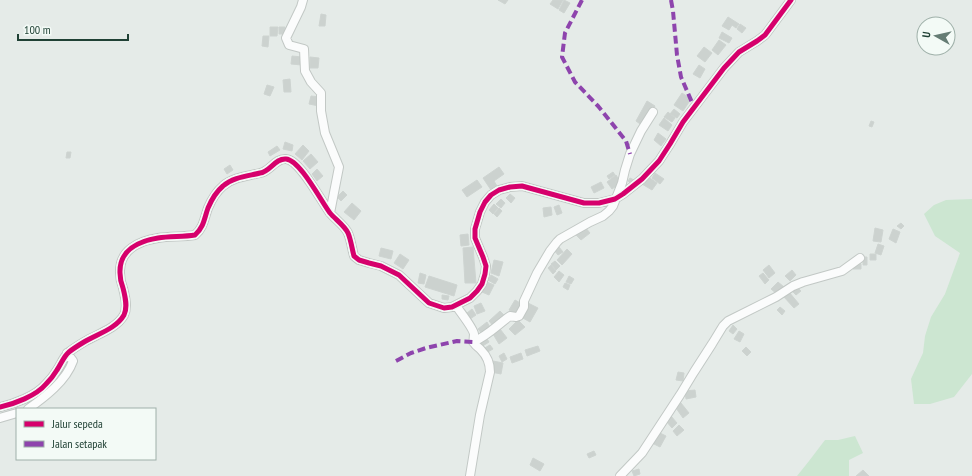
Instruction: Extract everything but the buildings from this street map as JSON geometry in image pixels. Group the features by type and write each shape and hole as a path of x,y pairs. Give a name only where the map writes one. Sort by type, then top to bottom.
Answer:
{"street":[{"path":"303,0 302,7 286,38 289,45 304,49 305,71 311,82 321,93 321,111 325,133 339,167 330,213"},
{"path":"452,307 470,298 482,284 486,266 478,246 475,229 482,207 488,199 499,190 522,186 584,203 598,203 615,200 633,187 652,169 659,161 683,122 724,68 739,52 765,35 791,0"},
{"path":"474,342 510,316 516,318 519,316 537,273 550,251 560,239 603,216 613,206 622,183 630,154 641,131 653,112"},
{"path":"0,407 17,402 34,394 45,386 67,353 112,327 120,320 126,309 120,273 121,263 126,252 135,244 158,238 195,235 203,225 208,206 223,186 231,180 265,172 275,163 286,159 291,161 303,173 330,213 347,231 354,256 359,260 381,266 399,275 429,303 444,308 457,307 470,325 474,333 474,342 488,359 490,372 480,415 470,476"},
{"path":"620,476 642,453 723,326 728,321 776,297 793,286 842,271 860,258"},
{"path":"29,408 50,393 72,366 73,361 67,353"},
{"path":"0,418 16,412"}],"green space":[{"path":"972,199 972,374 954,397 930,404 914,404 911,379 923,353 925,336 931,317 945,294 960,253 935,236 924,214 934,205 946,200"},
{"path":"855,436 863,453 849,460 849,476 797,476 825,440 838,440"}],"marked path":[{"path":"582,0 565,33 562,57 575,82 598,106 626,141 630,154"},
{"path":"671,0 681,77 694,107"},
{"path":"396,361 411,353 426,348 457,341 473,342"}],"cycle path":[{"path":"0,407 18,402 37,392 52,377 69,352 84,342 111,328 121,320 124,315 126,305 125,294 120,279 121,265 123,258 132,248 137,244 151,239 195,235 202,226 212,199 223,186 236,179 264,172 282,159 292,161 304,173 330,213 347,230 354,256 359,260 381,266 399,275 429,303 444,308 452,307 470,298 482,284 485,274 486,266 475,238 475,229 480,212 485,202 491,195 499,190 522,186 584,203 599,203 615,199 623,194 642,179 659,161 683,122 724,68 739,52 765,35 791,0"}]}
